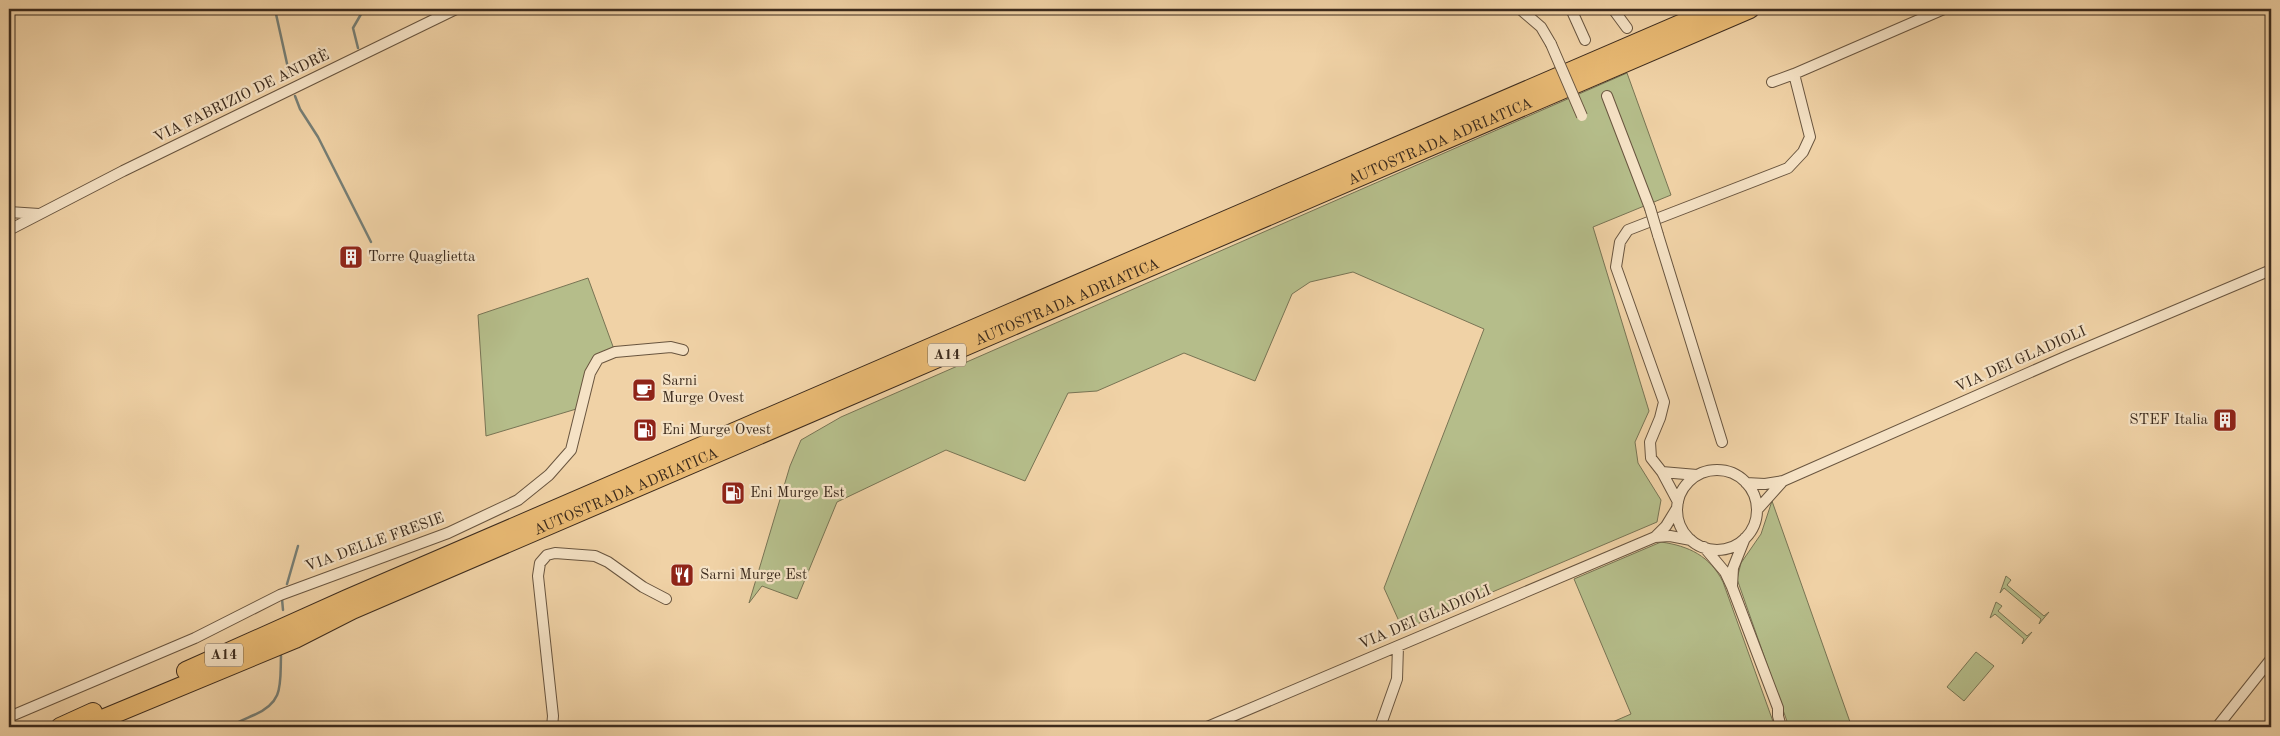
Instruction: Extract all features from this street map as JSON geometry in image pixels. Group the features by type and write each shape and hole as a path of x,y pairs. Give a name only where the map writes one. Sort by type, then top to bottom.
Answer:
{"highway":[{"name":"AUTOSTRADA ADRIATICA","path":"60,727 346,599 1715,9"},
{"name":"AUTOSTRADA ADRIATICA","path":"127,710 143,701 295,639 352,610 1750,9"},
{"name":"A14","path":"45,727 100,708"},
{"name":"A14","path":"83,727 127,710"},
{"name":"A14","path":"98,727 127,710"}],"street":[{"name":"VIA FABRIZIO DE ANDRÈ","path":"9,230 123,171 456,9"},
{"path":"1520,9 1541,27 1552,44 1582,116"},
{"path":"1571,9 1585,40"},
{"path":"1614,9 1627,28"},
{"path":"1772,82 1944,9"},
{"path":"1678,505 1662,472 1651,458 1650,442 1660,418 1664,402 1616,267 1620,242 1628,230 1788,168 1804,152 1810,137 1794,74"},
{"path":"1607,96 1650,208 1722,442"},
{"path":"9,212 42,214"},
{"name":"VIA DEI GLADIOLI","path":"1655,537 1666,526 1687,484 1697,475 1718,470 1730,472 1746,483 1765,484 1784,481 2067,356 2271,270"},
{"name":"VIA DELLE FRESIE","path":"9,718 195,638 280,595 448,533 518,500 549,475 571,450 590,373 598,359 615,352 671,347 683,350"},
{"path":"1662,472 1697,475"},
{"name":"VIA DEI GLADIOLI","path":"1678,505 1678,519 1684,532 1692,540 1704,547 1724,549 1734,546 1745,538 1756,520 1757,510 1784,481"},
{"path":"1746,483 1755,496 1757,510"},
{"name":"VIA DEI GLADIOLI","path":"1207,727 1655,537 1670,536 1692,540"},
{"path":"1732,587 1733,568 1745,538"},
{"path":"1704,547 1725,572 1732,587 1787,727"},
{"path":"552,727 553,716 538,576 538,567 543,558 555,554 602,558 643,587 666,599"},
{"path":"1380,727 1397,679 1398,646"},
{"path":"2217,727 2271,659"},
{"path":"1778,708 1781,727"}],"green space":[{"path":"1627,73 1671,195 1593,227 1649,411 1635,442 1638,463 1661,500 1657,522 1403,630 1384,588 1484,329 1353,272 1310,282 1292,294 1255,381 1184,353 1097,391 1068,393 1025,481 946,450 837,502 797,599 762,586 749,603 790,466 801,440 841,417"},
{"path":"588,278 615,352 598,359 583,407 486,436 478,315"},
{"path":"1772,501 1850,722 1856,727 1789,727 1737,579 1741,563 1761,534"},
{"path":"1661,542 1681,546 1698,554 1712,565 1718,573 1723,582 1775,727 1601,727 1631,714 1574,579"},
{"path":"2006,576 2011,580 2007,585 2044,616 2049,612 2039,624 2041,619 2004,588 2000,593"},
{"path":"1996,602 2002,606 1998,611 2027,636 2032,632 2022,644 2024,639 1995,614 1990,618"},
{"path":"1976,652 1994,666 1964,701 1947,687"}],"waterway":[{"path":"277,9 276,14 290,77"},
{"path":"358,48 353,28 364,9"},
{"path":"295,96 300,109 318,137 371,242"},
{"path":"287,584 298,546"},
{"path":"282,599 283,610"},
{"path":"229,727 264,710 271,704 280,684 281,656"},
{"path":"114,727 122,719"}],"place":[{"name":"Torre Quaglietta","path":"351,257"},
{"name":"Sarni Murge Ovest","path":"644,390"},
{"name":"STEF Italia","path":"2225,420"},
{"name":"Eni Murge Ovest","path":"645,430"},
{"name":"Eni Murge Est","path":"733,493"},
{"name":"Sarni Murge Est","path":"682,575"}]}
